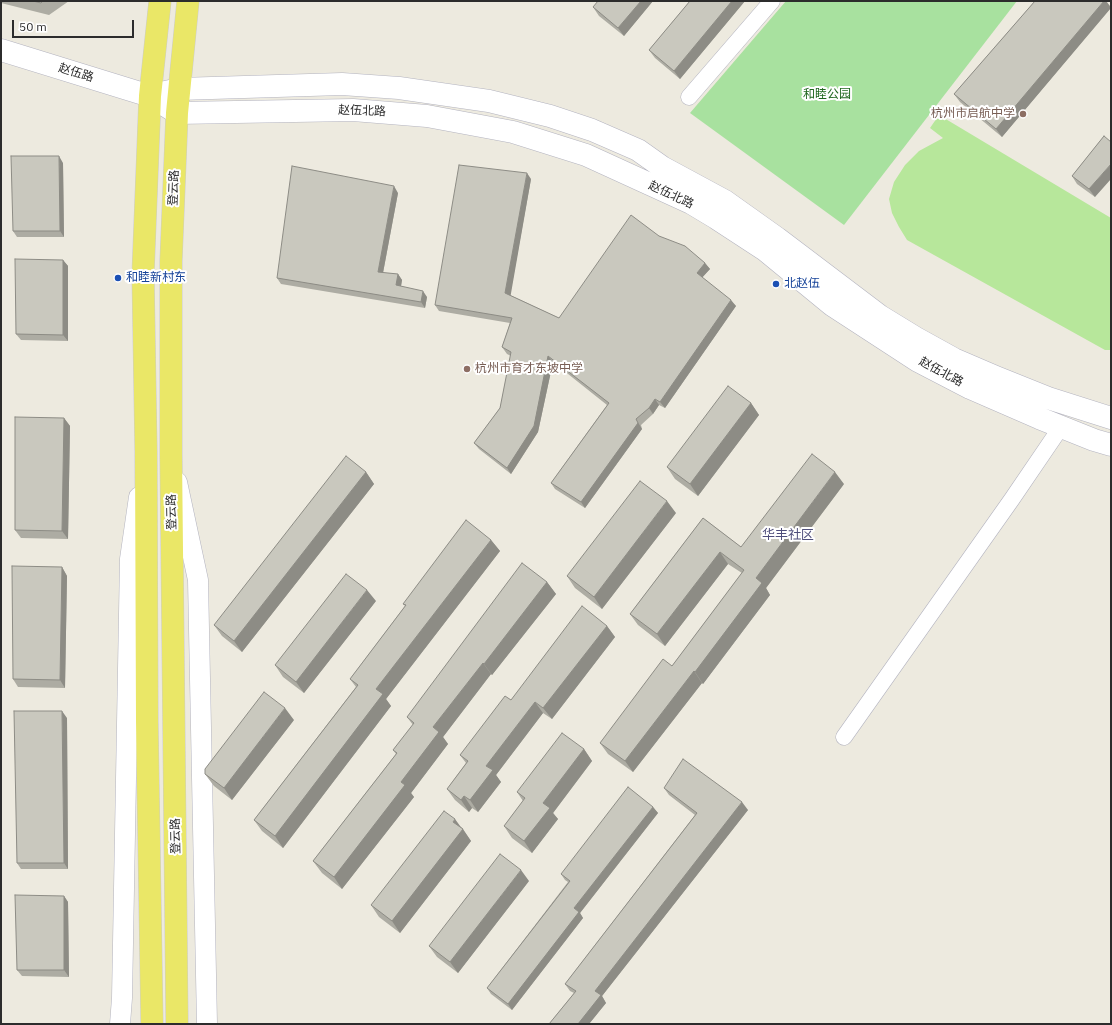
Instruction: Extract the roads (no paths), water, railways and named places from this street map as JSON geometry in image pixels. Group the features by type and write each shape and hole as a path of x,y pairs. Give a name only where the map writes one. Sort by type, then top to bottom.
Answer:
{"main road":[{"path":"152,1024 147,721 144,274 150,96 160,1"},
{"name":"登云路","path":"178,1024 171,455 171,261 178,89 188,1"},
{"name":"赵伍路","path":"1,50 150,96 177,113"},
{"name":"赵伍北路","path":"178,89 342,84 399,88 489,101 550,116 592,130 638,150 662,167 725,201 778,238 880,316 916,338 954,359 996,377 1048,398 1111,418"},
{"path":"150,96 178,89"},
{"name":"赵伍北路","path":"177,113 353,110 426,116 512,132 586,155 691,204 716,218 765,250 832,305 918,361 970,388 1061,427 1111,445"}],"street":[{"path":"689,97 772,1"},
{"path":"844,738 1061,427"},
{"path":"120,1024 123,990 130,559 146,452"},
{"path":"171,455 198,580 207,1024"}],"place":[{"name":"杭州市启航中学","path":"1023,114"},
{"name":"和睦新村东","path":"118,278"},
{"name":"北赵伍","path":"776,284"},
{"name":"杭州市育才东坡中学","path":"467,369"}],"district":[{"name":"华丰社区","path":"788,535"}],"park label":[{"name":"和睦公园","path":"827,95"}]}
